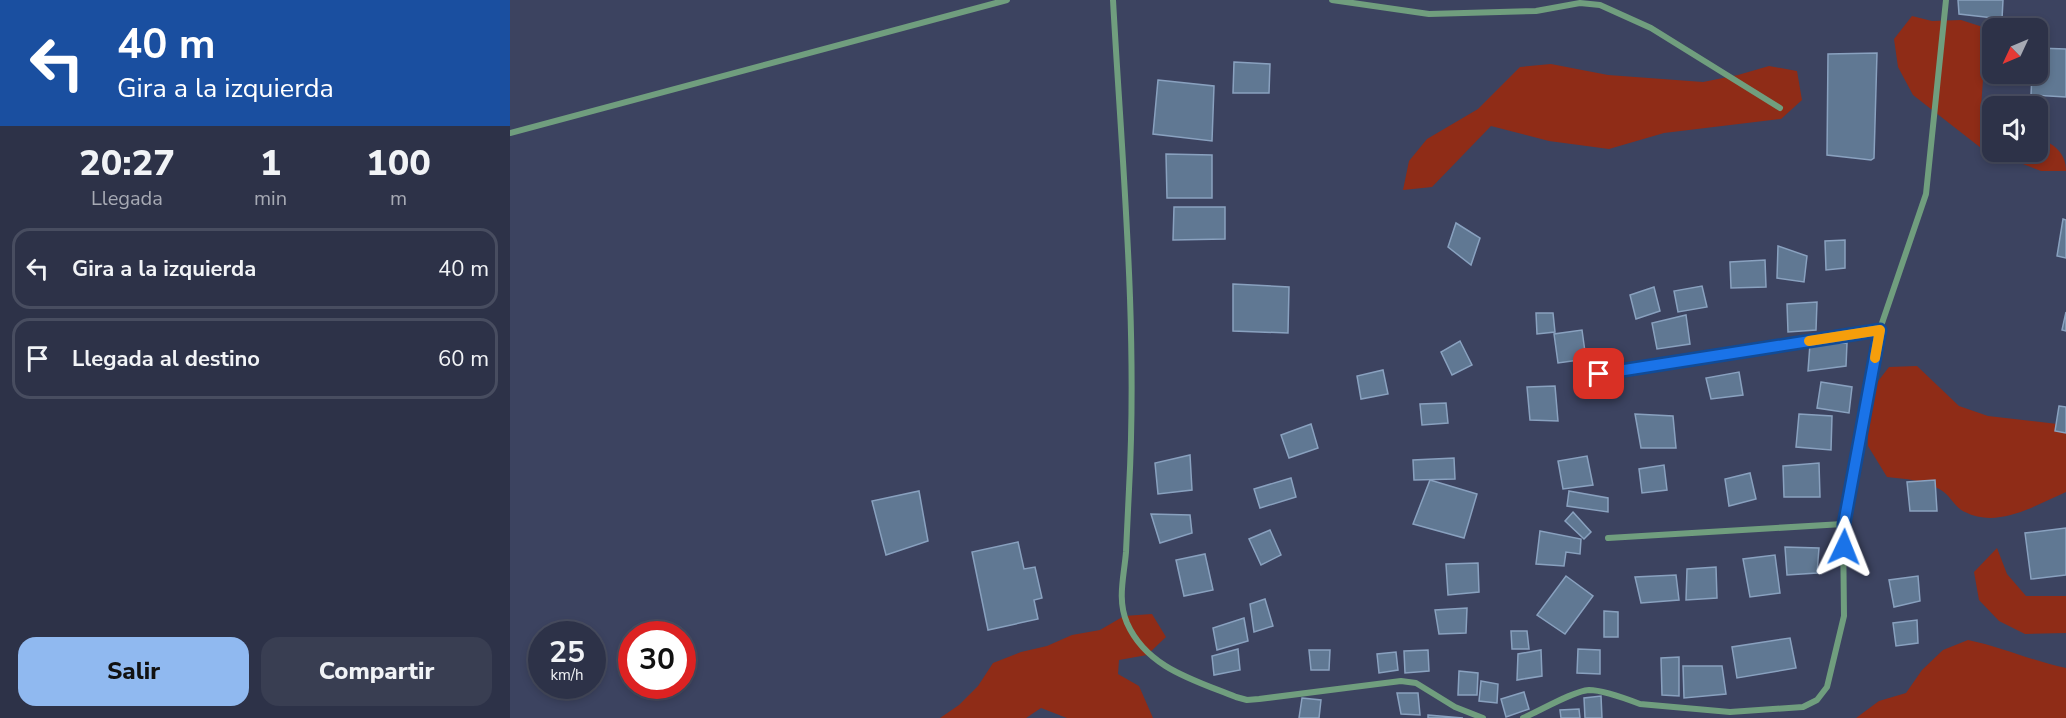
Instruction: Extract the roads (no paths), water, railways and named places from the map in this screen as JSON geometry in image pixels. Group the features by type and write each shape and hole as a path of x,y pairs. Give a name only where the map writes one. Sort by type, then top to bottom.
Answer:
{"street":[{"path":"510,133 1008,0"},
{"path":"1113,0 1130,320 1131,458 1126,554 1120,593 1126,621 1136,640 1153,658 1168,669 1247,700 1401,681 1416,683 1455,707 1483,718"},
{"path":"1332,0 1429,14 1536,11 1580,3 1600,5 1651,28 1780,108"},
{"path":"1523,718 1579,692 1591,690 1640,704 1730,712 1803,707 1817,700 1827,687 1844,616 1844,524 1880,330 1926,194 1946,0"},
{"path":"1599,374 1880,330"},
{"path":"1608,537 1844,524"}]}
